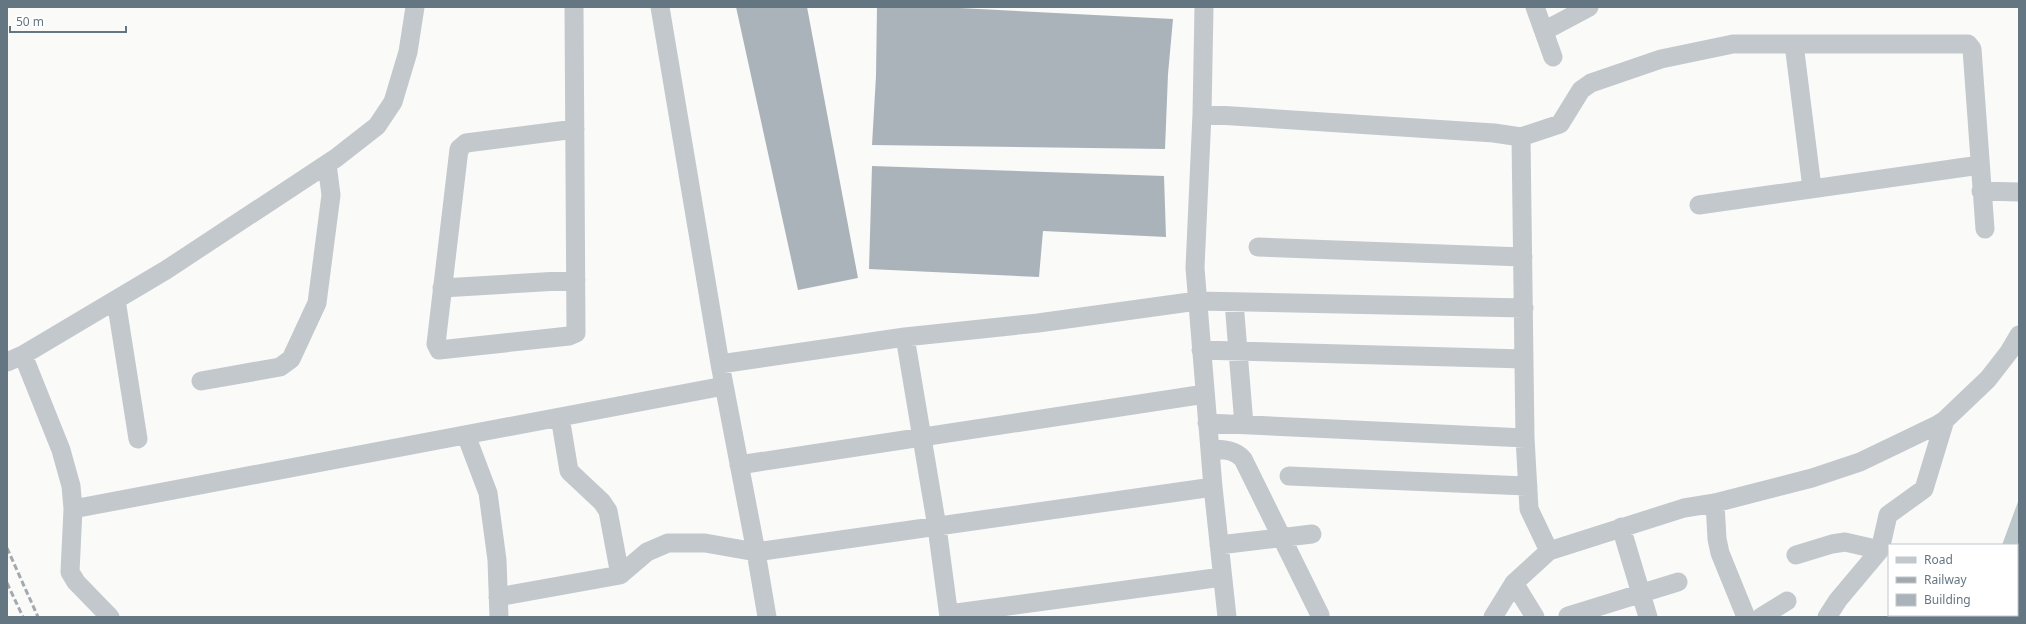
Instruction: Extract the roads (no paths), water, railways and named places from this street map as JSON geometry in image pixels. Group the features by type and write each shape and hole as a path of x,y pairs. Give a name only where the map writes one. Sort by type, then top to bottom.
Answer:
{"street":[{"path":"110,617 73,578 70,565 73,509 71,486 61,450 15,358 166,270 327,164 377,126 393,102 408,52 415,7"},
{"path":"574,7 577,329 574,335 440,350 436,344 459,149 466,144 575,129"},
{"path":"660,7 720,364 767,617"},
{"path":"1204,7 1202,114 1195,268 1213,487 1227,617"},
{"path":"1535,7 1553,57"},
{"path":"1544,31 1589,7"},
{"path":"1202,114 1494,133 1521,137 1560,124 1585,86 1642,64 1733,44 1970,45 1972,49 1981,191 1985,229"},
{"path":"1794,44 1812,188"},
{"path":"1521,137 1525,438 1529,510 1549,551"},
{"path":"201,380 280,367 291,359 317,303 331,195 327,164"},
{"path":"1699,205 1980,165"},
{"path":"1981,191 2019,192"},
{"path":"1258,248 1523,258"},
{"path":"442,288 576,280"},
{"path":"116,300 138,439"},
{"path":"720,364 905,337 1038,323 1197,301 1524,308"},
{"path":"1234,302 1244,425"},
{"path":"1492,617 1514,583 1549,551 1684,508 1715,503 1812,478 1860,462 1944,420 1988,379 2009,352 2019,335"},
{"path":"905,337 937,527 949,616 1222,577"},
{"path":"1201,350 1524,359"},
{"path":"73,509 724,386"},
{"path":"739,465 1205,394"},
{"path":"560,417 569,471 602,502 608,511 620,575"},
{"path":"1827,617 1838,600 1880,550 1888,515 1925,487 1944,420"},
{"path":"1208,423 1525,438"},
{"path":"466,435 488,493 497,560 499,617"},
{"path":"1210,448 1232,451 1238,453 1243,459 1320,615"},
{"path":"1289,476 1528,486"},
{"path":"498,596 620,575 648,552 668,543 705,543 756,552 1213,487"},
{"path":"1715,503 1717,539 1720,553 1746,617"},
{"path":"1621,527 1648,617"},
{"path":"1219,545 1312,534"},
{"path":"1796,555 1832,544 1846,542 1880,550"},
{"path":"1568,616 1678,582"},
{"path":"1514,583 1535,617"},
{"path":"1761,617 1787,601"}],"railway":[{"path":"7,548 38,617"},
{"path":"7,583 23,617"}]}
